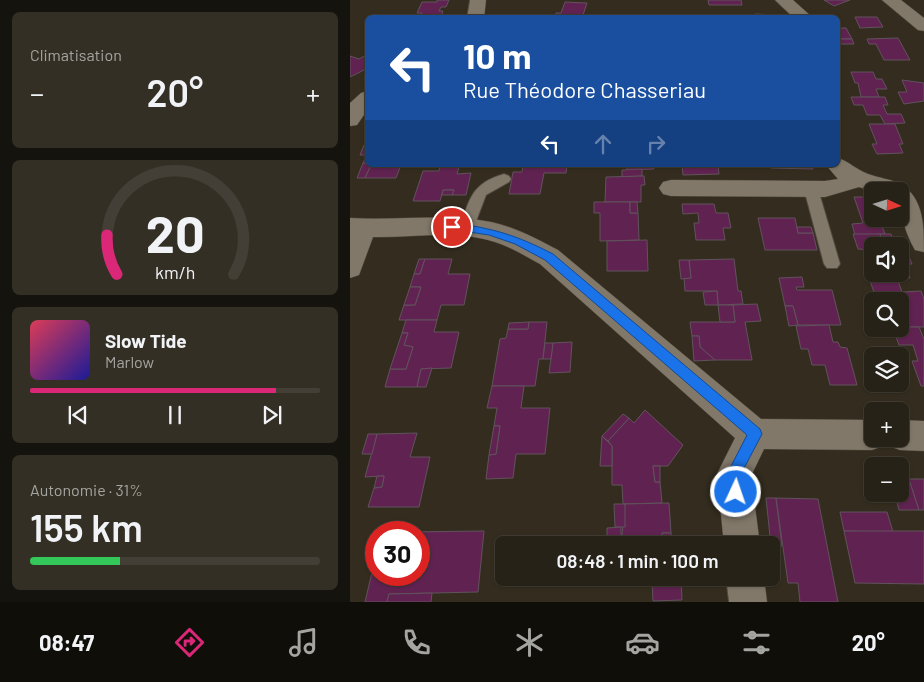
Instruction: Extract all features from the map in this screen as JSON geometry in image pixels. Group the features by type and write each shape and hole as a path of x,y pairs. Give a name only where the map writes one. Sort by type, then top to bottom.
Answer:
{"street":[{"path":"476,15 478,0"},
{"path":"783,0 801,15"},
{"path":"890,0 924,26"},
{"path":"350,120 365,101"},
{"path":"840,167 858,178 872,182"},
{"path":"671,188 825,190 846,185 858,178"},
{"path":"909,206 924,243"},
{"path":"350,268 356,228 467,228 490,231 519,241 549,257 756,434 864,435"},
{"path":"741,536 734,474 756,434"},
{"path":"909,435 924,436"},
{"path":"746,586 748,602"}],"lane":[{"path":"467,228 474,202 480,191 491,183 504,179"},
{"path":"811,189 832,264"}],"building":[{"path":"437,0 449,0 446,7 441,7 439,11 443,11 442,15 421,15 422,13 417,13 422,2 437,2"},
{"path":"708,0 741,0 742,5 709,5"},
{"path":"824,0 850,0 834,6"},
{"path":"565,2 587,3 583,15 555,15 556,13 561,13"},
{"path":"855,17 877,17 883,27 860,28"},
{"path":"840,28 846,28 852,39 840,39"},
{"path":"898,38 910,60 884,60 876,44 869,44 867,39"},
{"path":"840,39 852,39 854,44 840,44"},
{"path":"350,56 359,59 365,56 365,70 350,77"},
{"path":"851,72 873,72 876,79 882,79 887,89 876,89 879,97 861,97 858,83 855,83"},
{"path":"902,80 924,83 924,101 904,104 898,92 907,92"},
{"path":"851,97 885,97 888,105 883,105 887,114 901,114 905,123 885,124 880,115 867,115 863,105 854,105"},
{"path":"869,124 895,124 903,144 899,144 903,153 877,154 872,144 877,144"},
{"path":"364,145 365,145 365,155 360,155"},
{"path":"363,163 365,164 365,167 370,167 365,178 357,178"},
{"path":"370,167 400,167 396,178 365,178"},
{"path":"440,167 459,167 457,174 471,173 466,195 452,195 454,190 443,190 440,201 413,201 423,171 439,171"},
{"path":"523,167 567,167 566,173 544,173 540,194 509,194 513,172 522,172"},
{"path":"627,167 654,167 654,169 627,170"},
{"path":"682,167 718,167 719,174 683,175"},
{"path":"812,167 813,169 771,168"},
{"path":"642,169 642,176 622,177 622,170"},
{"path":"644,176 645,185 641,185 641,202 605,202 606,177"},
{"path":"443,190 454,190 452,195 442,195"},
{"path":"854,197 864,197 864,228 883,228 885,234 855,235 852,224 863,223"},
{"path":"594,202 630,202 630,213 638,213 639,240 600,241 600,213 594,213"},
{"path":"630,202 637,202 638,213 630,213"},
{"path":"682,204 714,204 716,213 728,213 731,228 723,228 725,240 696,240 694,223 699,223 698,213 683,214"},
{"path":"758,218 795,218 798,233 813,233 817,250 765,250"},
{"path":"797,227 811,227 813,233 798,233"},
{"path":"853,234 880,234 881,237 864,237 864,249 858,249"},
{"path":"880,234 891,234 892,237 881,237"},
{"path":"647,240 648,271 607,271 607,241"},
{"path":"419,259 425,259 420,274 414,274"},
{"path":"425,259 452,259 448,274 470,274 464,305 441,305 437,320 399,320 404,305 415,305 421,287 410,287 414,274 420,274"},
{"path":"734,259 738,291 741,291 743,304 718,305 717,291 685,291 684,278 691,278 689,260"},
{"path":"679,260 689,260 691,278 681,279"},
{"path":"802,277 804,287 796,287 797,290 832,290 841,325 798,325 793,306 785,306 779,278"},
{"path":"870,282 898,282 902,292 881,292 874,292"},
{"path":"410,287 421,287 415,305 404,305"},
{"path":"717,291 718,305 705,305 703,292"},
{"path":"921,291 924,299 924,327 909,327 909,292 902,292"},
{"path":"757,304 761,321 745,322 752,360 715,360 700,347 699,336 692,336 690,322 735,322 733,305"},
{"path":"718,305 733,305 735,322 720,322"},
{"path":"785,306 793,306 798,325 789,326"},
{"path":"406,320 437,320 434,332 459,332 451,368 421,369 417,387 385,387 390,369 406,369 413,347 404,345 408,333 402,333"},
{"path":"529,322 547,322 543,359 539,359 535,386 492,386 500,339 506,338 508,329 528,329"},
{"path":"529,322 528,329 508,329 509,323"},
{"path":"829,325 833,342 838,342 840,347 847,348 857,385 830,385 825,365 812,365 808,349 801,349 796,326"},
{"path":"909,327 919,327 924,339 924,386 921,386 912,361 918,361 913,345 899,345 896,337 909,337"},
{"path":"402,333 408,333 404,345 413,347 406,369 390,369"},
{"path":"692,336 699,336 700,347 715,360 694,361"},
{"path":"572,342 570,372 549,373 553,343"},
{"path":"545,343 553,343 551,359 543,359"},
{"path":"432,368 426,387 417,387 421,369"},
{"path":"492,386 524,386 521,408 550,408 545,454 516,454 513,478 486,479 489,455 496,454 500,426 494,426 497,408 487,408"},
{"path":"645,410 683,445 668,466 653,466 655,482 660,482 662,503 623,504 622,485 612,485 612,446 608,441 629,418 634,423"},
{"path":"623,414 629,418 608,441 602,436"},
{"path":"494,426 500,426 496,454 489,455"},
{"path":"417,433 410,457 430,457 419,507 368,507 374,488 382,487 384,476 365,477 377,434"},
{"path":"368,434 377,434 372,454 362,454"},
{"path":"602,436 612,446 612,466 600,466"},
{"path":"653,466 660,466 660,482 655,482"},
{"path":"377,476 384,476 382,487 374,488"},
{"path":"909,479 919,510 899,510 897,502 909,502"},
{"path":"909,479 924,479 924,510 919,510"},
{"path":"766,498 776,498 782,546 780,546 780,536 770,536"},
{"path":"776,498 818,499 838,602 800,602 798,583 788,583"},
{"path":"669,503 671,533 662,533 662,536 622,536 625,504"},
{"path":"614,504 625,504 625,527 615,527"},
{"path":"840,512 887,512 893,532 844,531"},
{"path":"621,527 621,536 607,536 607,528"},
{"path":"484,531 478,592 389,594 387,602 365,602 369,586 430,586 430,532"},
{"path":"844,531 924,531 924,584 855,583"},
{"path":"662,533 671,533 671,536 662,536"},
{"path":"652,586 681,586 682,600 653,601"},
{"path":"432,593 431,602 387,602 389,594"}],"route":[{"path":"452,227 490,231 519,241 549,257 756,434 734,474 736,492"}]}
